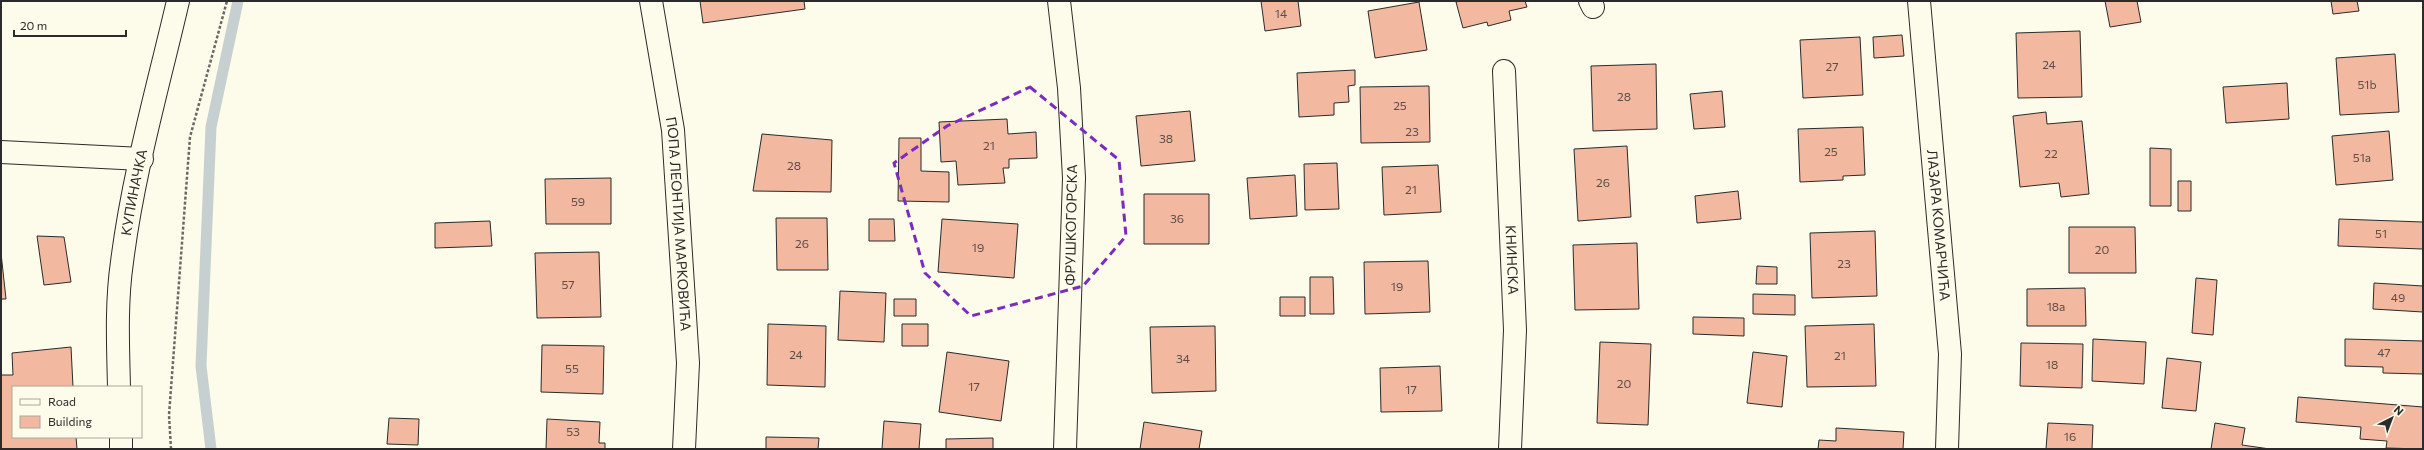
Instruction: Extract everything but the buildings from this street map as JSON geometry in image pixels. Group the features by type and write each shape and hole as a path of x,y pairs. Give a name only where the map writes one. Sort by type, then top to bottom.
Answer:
{"street":[{"name":"КУПИНАЧКА","path":"119,386 118,346 121,264 131,206 178,1"},
{"name":"ПОПА ЛЕОНТИЈА МАРКОВИЋА","path":"652,1 672,130 688,363 684,449"},
{"name":"ФРУШКОГОРСКА","path":"1059,1 1069,88 1074,178 1065,449"},
{"name":"ЛАЗАРА КОМАРЧИЋА","path":"1919,1 1926,60 1950,354 1947,449"},
{"name":"КНИНСКА","path":"1504,71 1515,330 1510,449"},
{"path":"1,152 142,159"},
{"path":"121,438 121,449"}],"path":[{"path":"171,449 169,415 190,137 227,1"}],"highlighted area":[{"path":"1030,87 1119,160 1126,236 1083,286 971,316 925,273 894,163 947,126"}],"waterway":[{"path":"211,449 201,366 211,127 238,1"}]}
